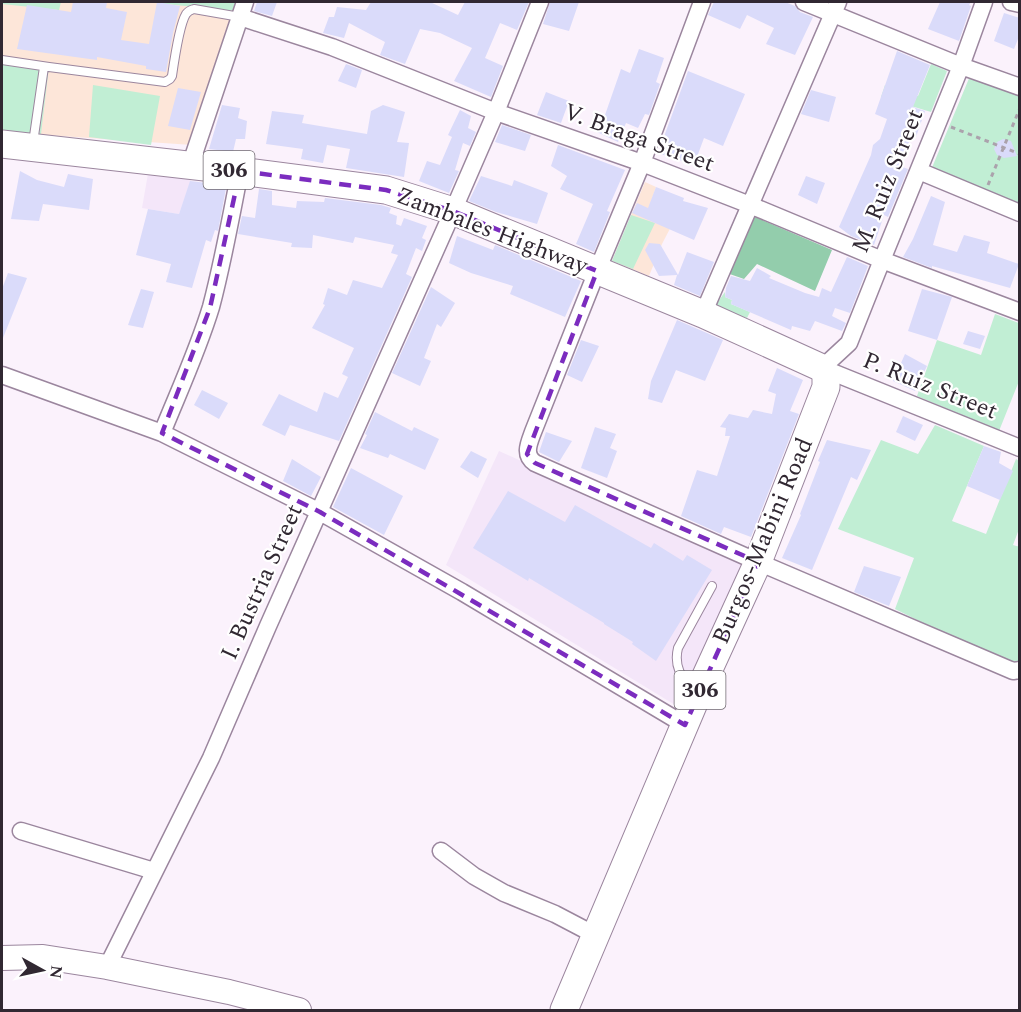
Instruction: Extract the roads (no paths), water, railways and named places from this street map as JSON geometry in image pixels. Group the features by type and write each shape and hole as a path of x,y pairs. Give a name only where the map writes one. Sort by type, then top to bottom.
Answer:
{"main road":[{"name":"Zambales Highway","path":"2,144 386,190 453,211 703,314 822,368"},
{"name":"Burgos-Mabini Road","path":"564,1011 699,691 758,562 826,387 826,376 822,368"}],"street":[{"name":"I. Bustria Street","path":"107,968 211,758 453,211 540,2"},
{"path":"702,2 642,162 529,444 528,456 535,463 758,562 1013,671 1020,670"},
{"path":"804,2 836,8 961,66 1020,87"},
{"name":"M. Ruiz Street","path":"822,368 849,343 961,66 984,2"},
{"path":"1011,2 1020,4"},
{"path":"703,314 836,8"},
{"name":"V. Braga Street","path":"242,9 332,48 496,112 642,162 882,260 1020,312"},
{"path":"190,166 242,9"},
{"path":"162,433 200,340 210,308 240,171"},
{"path":"919,171 1020,213"},
{"name":"P. Ruiz Street","path":"822,368 1020,448"},
{"path":"2,375 162,433 320,512 462,592 685,726"},
{"path":"21,831 154,871"},
{"path":"441,851 474,876 504,893 555,914 597,936"},
{"path":"2,958 43,957 107,968 229,992 299,1011"}],"lane":[{"path":"2,60 165,82 172,76 183,23 190,10 242,9"},
{"path":"33,147 44,67"},
{"path":"699,691 689,686 684,680 676,657 678,648 712,586"}]}
